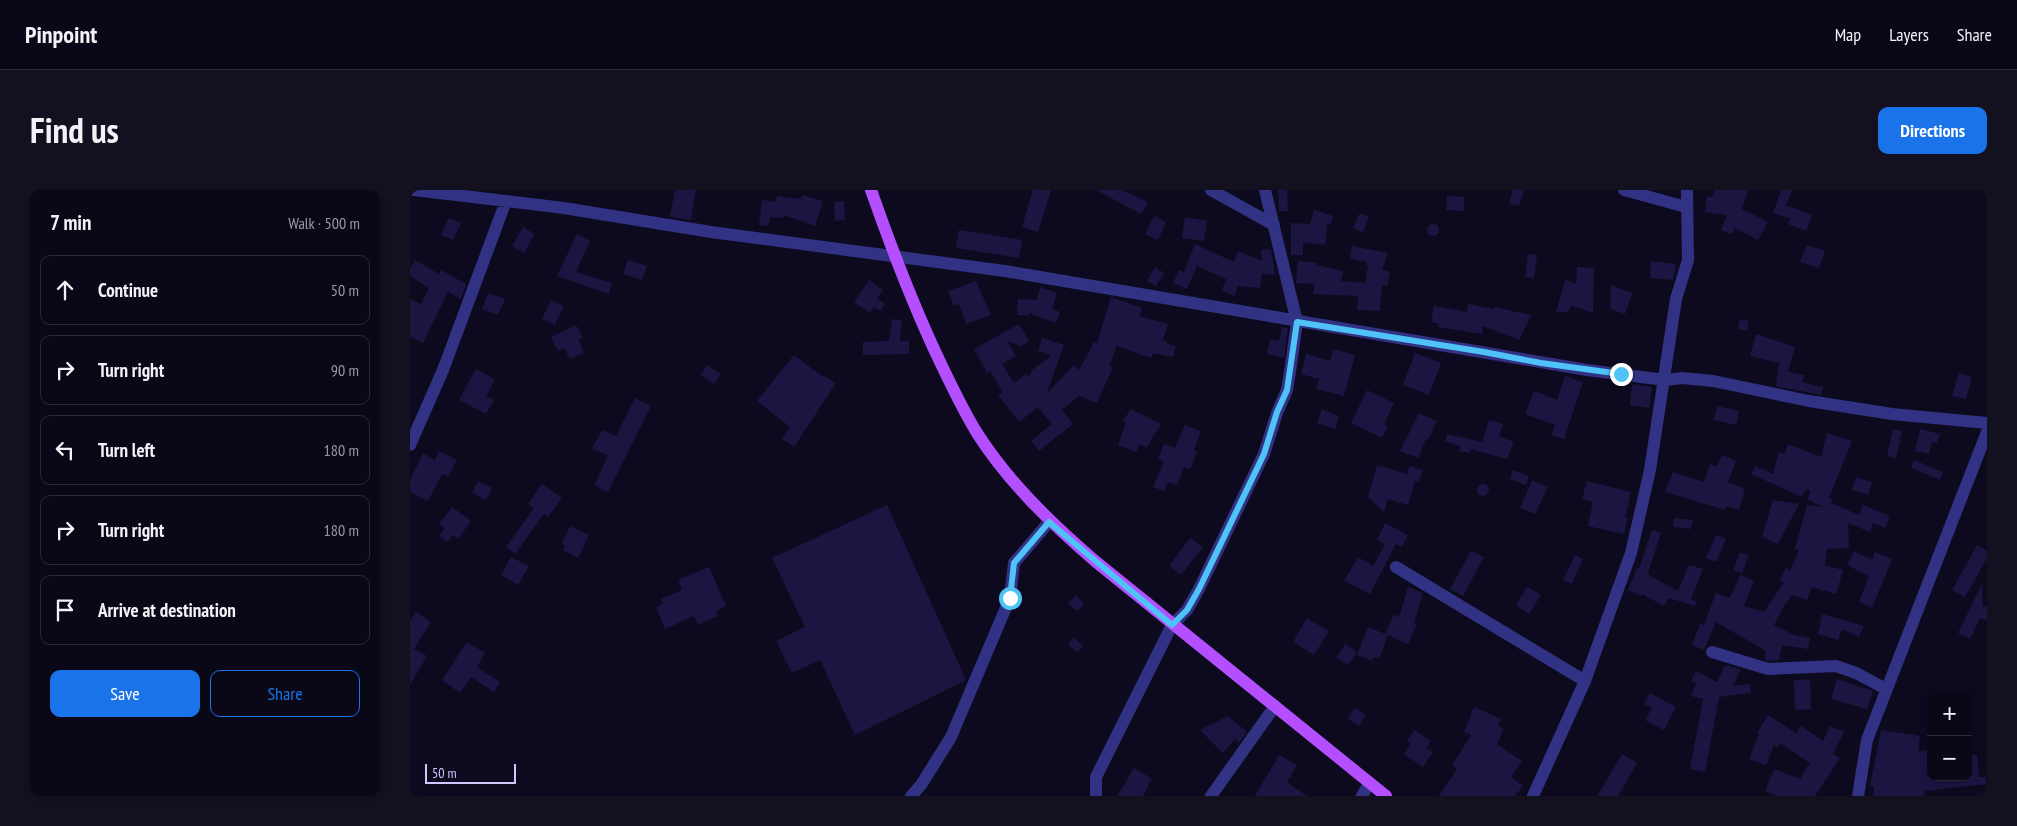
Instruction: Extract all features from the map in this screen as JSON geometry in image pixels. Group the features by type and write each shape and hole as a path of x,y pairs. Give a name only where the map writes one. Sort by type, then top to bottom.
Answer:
{"main road":[{"path":"871,190 893,256 917,314 977,434 1009,476 1049,522 1172,625 1386,796"}],"street":[{"path":"414,190 458,193 711,232 1005,271 1578,369 1665,380 1682,378 1713,381 1825,404 1892,414 1987,423"},
{"path":"1211,190 1274,225"},
{"path":"1096,796 1096,778 1172,625 1187,610 1199,589 1264,454 1277,412 1287,390 1297,322 1265,190"},
{"path":"1624,190 1686,207"},
{"path":"1533,796 1585,680 1631,553 1650,470 1676,299 1688,260 1687,190"},
{"path":"410,445 443,370 506,201"},
{"path":"1858,796 1867,740 1987,432"},
{"path":"911,796 921,785 952,737 1010,598 1014,563 1049,522"},
{"path":"1396,567 1585,680"},
{"path":"1712,652 1768,669 1836,666 1856,673 1886,689"},
{"path":"1211,796 1275,706"},
{"path":"1362,796 1369,784"}],"building":[{"path":"675,190 696,190 691,220 670,217"},
{"path":"1033,190 1051,190 1038,232 1022,227"},
{"path":"1096,190 1122,190 1148,202 1141,214"},
{"path":"1278,190 1287,190 1288,211 1279,211"},
{"path":"1513,190 1524,190 1519,206 1509,203"},
{"path":"1715,190 1748,190 1742,209 1768,222 1758,240 1735,228 1732,234 1721,230 1727,215 1705,212 1707,197 1712,197"},
{"path":"1781,190 1792,190 1786,205 1812,215 1806,231 1788,224 1790,219 1773,213"},
{"path":"802,195 823,201 815,226 784,215 784,218 770,217 768,226 759,225 762,200 776,202 777,196 801,199"},
{"path":"1447,196 1464,197 1464,211 1446,210"},
{"path":"844,201 845,220 835,221 834,202"},
{"path":"1314,210 1333,216 1331,225 1327,224 1325,245 1303,242 1303,255 1291,255 1291,223 1310,224"},
{"path":"1360,213 1369,217 1363,232 1353,228"},
{"path":"1154,216 1166,222 1158,240 1145,234"},
{"path":"1185,217 1207,221 1204,241 1182,238"},
{"path":"449,218 461,223 453,240 441,235"},
{"path":"1431,224 1435,224 1439,230 1435,236 1431,236 1427,232 1427,228"},
{"path":"523,227 535,234 524,253 512,246"},
{"path":"959,230 1022,240 1019,258 956,248"},
{"path":"577,234 590,241 576,272 612,283 609,294 557,276"},
{"path":"1195,244 1234,262 1238,251 1262,261 1261,250 1271,249 1275,275 1262,274 1260,288 1238,286 1234,296 1222,290 1226,279 1197,266 1187,289 1173,283 1179,270 1184,272"},
{"path":"1807,245 1825,251 1819,268 1800,262"},
{"path":"1352,246 1388,253 1382,270 1390,272 1387,286 1382,285 1380,311 1357,310 1358,296 1313,294 1314,284 1296,283 1298,261 1317,263 1317,265 1343,271 1341,281 1365,283 1368,265 1365,265 1366,262 1350,259"},
{"path":"1528,254 1537,255 1534,278 1525,277"},
{"path":"415,260 439,274 441,270 466,284 461,299 448,292 423,343 410,337 410,299 421,304 429,288 410,276 410,268"},
{"path":"628,260 647,266 642,280 623,274"},
{"path":"1651,261 1676,264 1673,280 1650,278"},
{"path":"1155,267 1164,273 1156,286 1147,281"},
{"path":"1577,267 1594,268 1593,313 1573,306 1571,306 1568,312 1556,312 1565,280 1576,284"},
{"path":"869,280 883,290 877,298 885,304 880,311 874,307 870,313 854,302"},
{"path":"976,281 991,315 966,324 959,304 954,306 948,291"},
{"path":"1611,285 1632,293 1625,314 1610,309"},
{"path":"1041,287 1057,293 1052,309 1060,312 1056,323 1029,313 1029,316 1017,315 1018,299 1036,300"},
{"path":"488,293 505,299 498,315 482,309"},
{"path":"1111,297 1142,308 1139,316 1168,324 1163,340 1167,341 1167,344 1176,346 1173,357 1153,353 1151,358 1117,346 1109,366 1113,367 1097,403 1079,396 1062,410 1073,424 1039,451 1031,441 1052,424 1038,407 1019,422 998,395 1003,392 990,371 987,373 974,349 1019,324 1029,341 1021,346 1007,341 1016,356 1002,364 1014,383 1026,374 1029,378 1032,370 1051,356 1038,351 1042,338 1064,345 1047,393 1074,365 1079,370 1094,342 1097,343"},
{"path":"551,300 564,306 555,325 542,319"},
{"path":"1468,304 1494,309 1494,307 1531,315 1519,340 1483,326 1482,334 1438,327 1439,324 1431,322 1434,306 1467,312"},
{"path":"892,319 902,320 900,341 909,341 909,354 863,355 863,342 889,341"},
{"path":"1740,319 1749,321 1747,331 1738,329"},
{"path":"576,325 583,338 578,340 584,352 570,359 564,348 558,351 551,337"},
{"path":"1282,327 1288,328 1284,358 1267,354 1270,339 1279,341"},
{"path":"1756,334 1795,347 1788,372 1804,375 1802,382 1823,387 1821,395 1776,386 1779,363 1750,356"},
{"path":"1333,349 1355,355 1344,396 1316,389 1319,379 1301,374 1306,354 1330,361"},
{"path":"1415,353 1441,363 1429,395 1403,385"},
{"path":"794,355 823,377 836,383 794,447 782,439 790,427 757,401"},
{"path":"707,365 721,374 714,384 700,375"},
{"path":"476,369 495,379 486,396 494,400 486,414 459,400"},
{"path":"1959,373 1972,377 1966,399 1952,396"},
{"path":"1565,376 1583,382 1564,439 1551,435 1555,425 1525,414 1534,391 1557,400"},
{"path":"1632,384 1652,387 1649,408 1630,405"},
{"path":"1367,390 1394,403 1384,424 1388,426 1382,438 1351,423"},
{"path":"635,398 651,406 608,492 594,485 608,456 592,448 602,430 616,436"},
{"path":"1717,406 1739,411 1736,425 1714,420"},
{"path":"1131,409 1161,424 1147,447 1139,444 1137,452 1118,445 1126,423 1123,421"},
{"path":"1322,409 1339,416 1335,429 1317,423"},
{"path":"1419,413 1437,421 1428,440 1426,439 1418,458 1400,451"},
{"path":"1489,420 1503,424 1499,436 1514,442 1507,459 1471,449 1470,453 1459,451 1460,446 1445,441 1447,434 1482,442"},
{"path":"1185,425 1201,431 1194,450 1197,452 1190,469 1184,467 1177,485 1168,482 1164,491 1153,487 1164,462 1158,459 1164,444 1175,448"},
{"path":"1893,429 1902,431 1896,458 1887,456"},
{"path":"1920,429 1940,434 1937,443 1932,442 1929,454 1915,451"},
{"path":"1827,433 1852,441 1829,498 1833,499 1831,503 1859,515 1863,505 1890,516 1885,528 1873,523 1870,532 1848,523 1849,548 1827,549 1825,565 1843,570 1836,594 1812,587 1807,600 1792,595 1784,606 1774,625 1794,635 1810,638 1808,649 1782,645 1779,660 1765,660 1766,651 1716,622 1704,650 1692,645 1700,624 1704,625 1716,593 1730,598 1740,575 1754,581 1744,606 1764,612 1784,582 1780,580 1786,568 1790,571 1799,550 1795,549 1807,505 1824,507 1808,500 1810,491 1806,489 1802,497 1751,474 1755,466 1773,474 1779,452 1785,454 1788,444 1821,457"},
{"path":"439,451 457,460 448,477 442,474 428,501 410,492 410,480 423,453 435,460"},
{"path":"1722,455 1736,461 1728,482 1745,489 1739,510 1726,506 1725,510 1665,492 1673,472 1704,482 1710,464 1717,467"},
{"path":"1914,460 1943,472 1940,480 1911,468"},
{"path":"1377,465 1407,474 1410,466 1423,470 1418,482 1415,481 1408,505 1388,499 1384,512 1368,497"},
{"path":"1513,470 1529,476 1526,485 1510,479"},
{"path":"1856,477 1872,482 1868,495 1852,490"},
{"path":"1532,480 1548,487 1535,514 1520,508"},
{"path":"478,481 492,488 486,500 472,493"},
{"path":"1587,481 1631,492 1625,517 1628,518 1624,534 1588,526 1593,502 1582,499"},
{"path":"542,484 562,498 548,517 544,514 515,554 506,547 534,508 528,504"},
{"path":"1481,484 1485,484 1489,490 1485,496 1481,496 1477,492 1477,488"},
{"path":"1773,500 1799,504 1778,544 1762,537"},
{"path":"887,505 966,680 855,735 820,660 792,673 776,641 805,627 772,558"},
{"path":"452,507 471,521 458,539 453,535 448,542 439,536 445,528 439,524"},
{"path":"1674,518 1693,520 1691,529 1673,527"},
{"path":"1385,523 1408,535 1402,547 1396,544 1370,594 1344,581 1358,557 1373,566 1385,544 1377,540"},
{"path":"570,526 589,535 578,558 563,550 565,545 562,543"},
{"path":"1652,530 1661,533 1648,573 1650,576 1678,591 1689,565 1703,569 1691,599 1697,602 1695,606 1669,598 1664,606 1642,594 1641,596 1628,590 1637,568 1639,569"},
{"path":"1716,535 1726,539 1716,562 1706,558"},
{"path":"1190,538 1203,547 1181,575 1169,566"},
{"path":"1977,545 1987,551 1987,558 1965,597 1952,590"},
{"path":"1471,551 1484,557 1463,596 1450,589"},
{"path":"1854,551 1872,560 1875,552 1892,559 1872,608 1859,602 1869,576 1847,565"},
{"path":"1740,553 1749,555 1742,573 1733,570"},
{"path":"1575,555 1583,559 1572,584 1563,580"},
{"path":"511,557 529,566 518,585 501,575"},
{"path":"709,567 726,606 716,611 718,616 698,625 694,616 665,629 656,607 663,604 661,599 682,590 678,580"},
{"path":"1982,584 1983,606 1987,607 1987,620 1980,618 1970,639 1958,633"},
{"path":"1408,587 1423,593 1414,623 1417,624 1408,644 1388,635 1379,659 1374,657 1372,661 1357,655 1368,627 1385,634 1394,614 1399,617"},
{"path":"1527,587 1541,595 1529,614 1516,605"},
{"path":"1076,595 1084,604 1077,611 1068,603"},
{"path":"416,612 431,622 414,649 427,656 410,685 410,621"},
{"path":"1822,614 1864,626 1859,637 1842,629 1838,640 1818,634"},
{"path":"1307,618 1329,631 1314,655 1293,642"},
{"path":"1074,637 1083,646 1077,652 1068,644"},
{"path":"467,642 485,653 477,667 500,682 494,692 471,677 460,693 442,680"},
{"path":"1345,644 1357,652 1348,665 1336,658"},
{"path":"1725,665 1741,669 1733,686 1750,684 1751,693 1719,697 1705,772 1690,769 1703,699 1691,696 1696,683 1691,681 1696,671 1717,682"},
{"path":"1837,679 1873,691 1867,709 1831,699"},
{"path":"1794,680 1810,680 1811,709 1795,710"},
{"path":"1650,693 1676,707 1664,730 1645,720 1652,708 1644,704"},
{"path":"1474,707 1501,719 1498,726 1504,729 1497,744 1522,761 1511,777 1523,786 1515,796 1439,796 1457,769 1452,765 1471,735 1464,732"},
{"path":"1355,708 1366,715 1359,726 1348,719"},
{"path":"1768,715 1796,733 1801,726 1823,741 1830,726 1844,732 1833,754 1840,758 1815,796 1777,796 1765,791 1774,769 1800,779 1810,763 1780,743 1778,747 1774,745 1766,765 1749,759 1759,734 1757,733"},
{"path":"1228,716 1247,732 1239,743 1235,739 1223,753 1200,730"},
{"path":"1414,730 1431,741 1426,748 1433,752 1423,767 1404,754 1411,743 1407,741"},
{"path":"1881,730 1920,736 1918,751 1927,750 1927,781 1972,781 1972,755 1977,755 1979,777 1986,777 1986,784 1925,791 1924,796 1873,796 1874,786 1870,786"},
{"path":"1622,754 1637,763 1618,796 1597,796"},
{"path":"1279,755 1297,765 1287,782 1307,796 1255,796"},
{"path":"1134,768 1152,779 1143,796 1117,796"}],"route":[{"path":"1010,598 1014,563 1049,522 1172,625 1187,610 1199,589 1264,454 1277,412 1287,390 1297,322 1541,363 1621,374"}]}
